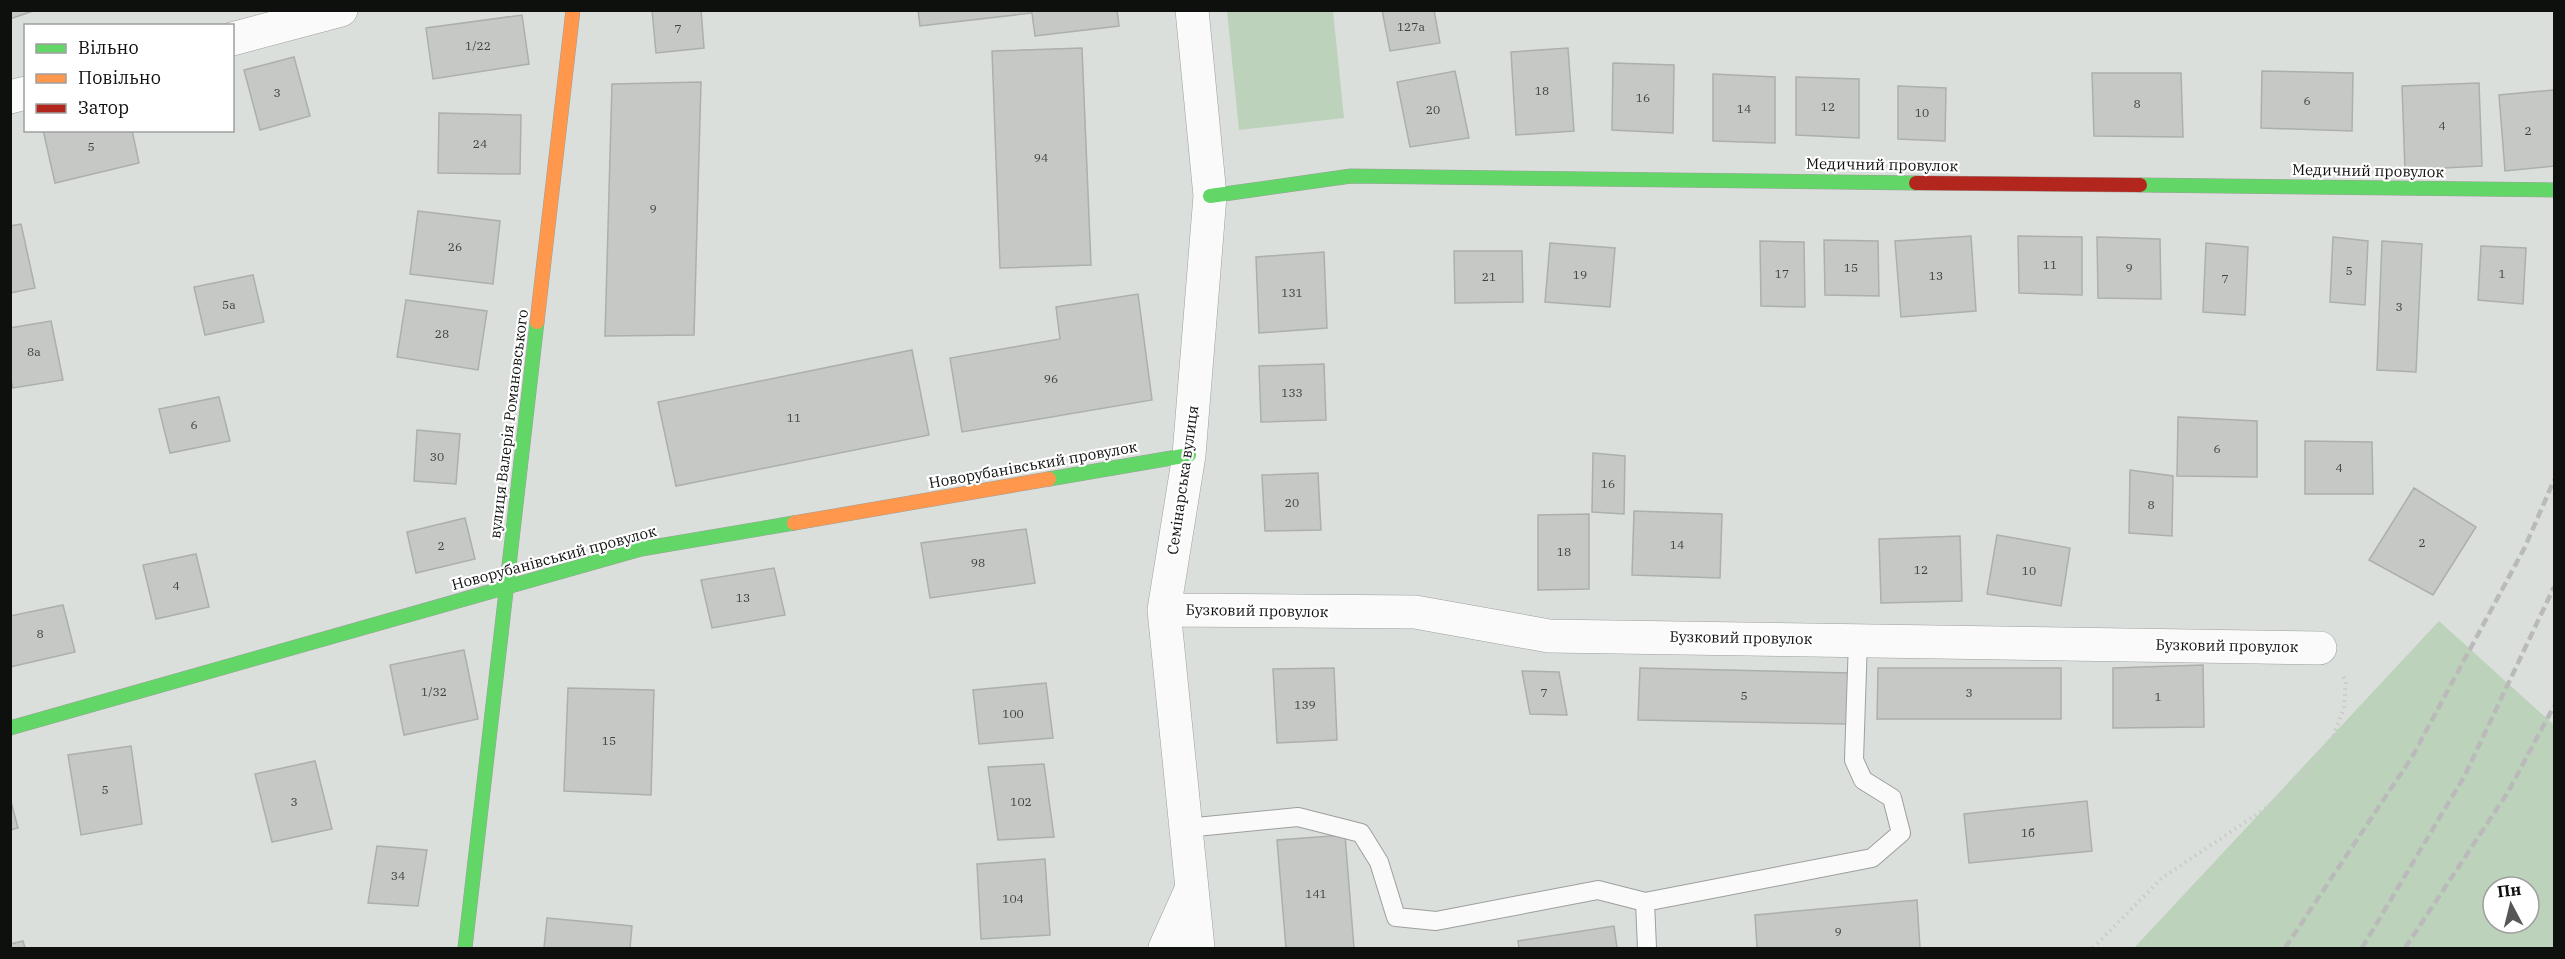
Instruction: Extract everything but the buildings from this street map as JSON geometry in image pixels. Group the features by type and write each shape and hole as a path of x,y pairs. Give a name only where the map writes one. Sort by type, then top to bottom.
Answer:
{"street":[{"path":"234,38 341,10"},
{"name":"вулиця Валерія Романовського","path":"465,948 573,10"},
{"name":"Семінарська вулиця","path":"1192,10 1210,196 1189,455 1164,609 1198,948"},
{"name":"Медичний провулок","path":"1210,196 1351,176 2554,190"},
{"name":"Новорубанівський провулок","path":"10,728 641,549 1189,455"},
{"name":"Бузковий провулок","path":"1164,609 1415,612 1549,636 2320,648"},
{"path":"1165,948 1192,888"}],"lane":[{"path":"1186,828 1298,817 1361,833 1379,862 1396,917 1436,921 1598,890 1645,902 1872,858 1901,833 1892,798 1863,780 1854,760 1858,640"},
{"path":"1645,902 1647,948"}],"path":[{"path":"2093,948 2162,878 2269,806 2326,754 2344,708 2346,682 2332,655 2320,648"}],"green space":[{"path":"1227,11 1333,11 1344,118 1239,130"},
{"path":"2439,621 2554,725 2554,948 2134,948"}],"railway":[{"path":"2285,948 2412,757 2525,547 2554,480"},
{"path":"2362,948 2465,775 2554,587"},
{"path":"2405,948 2508,792 2554,706"}],"traffic: fast":[{"path":"1210,196 1351,176 1916,183"},
{"path":"2140,185 2554,190"},
{"path":"465,948 537,322"},
{"path":"1049,479 1189,455"},
{"path":"10,728 641,549 794,523"}],"traffic: slow":[{"path":"537,322 573,10"},
{"path":"794,523 1049,479"}],"traffic: jam":[{"path":"1916,183 2140,185"}]}
